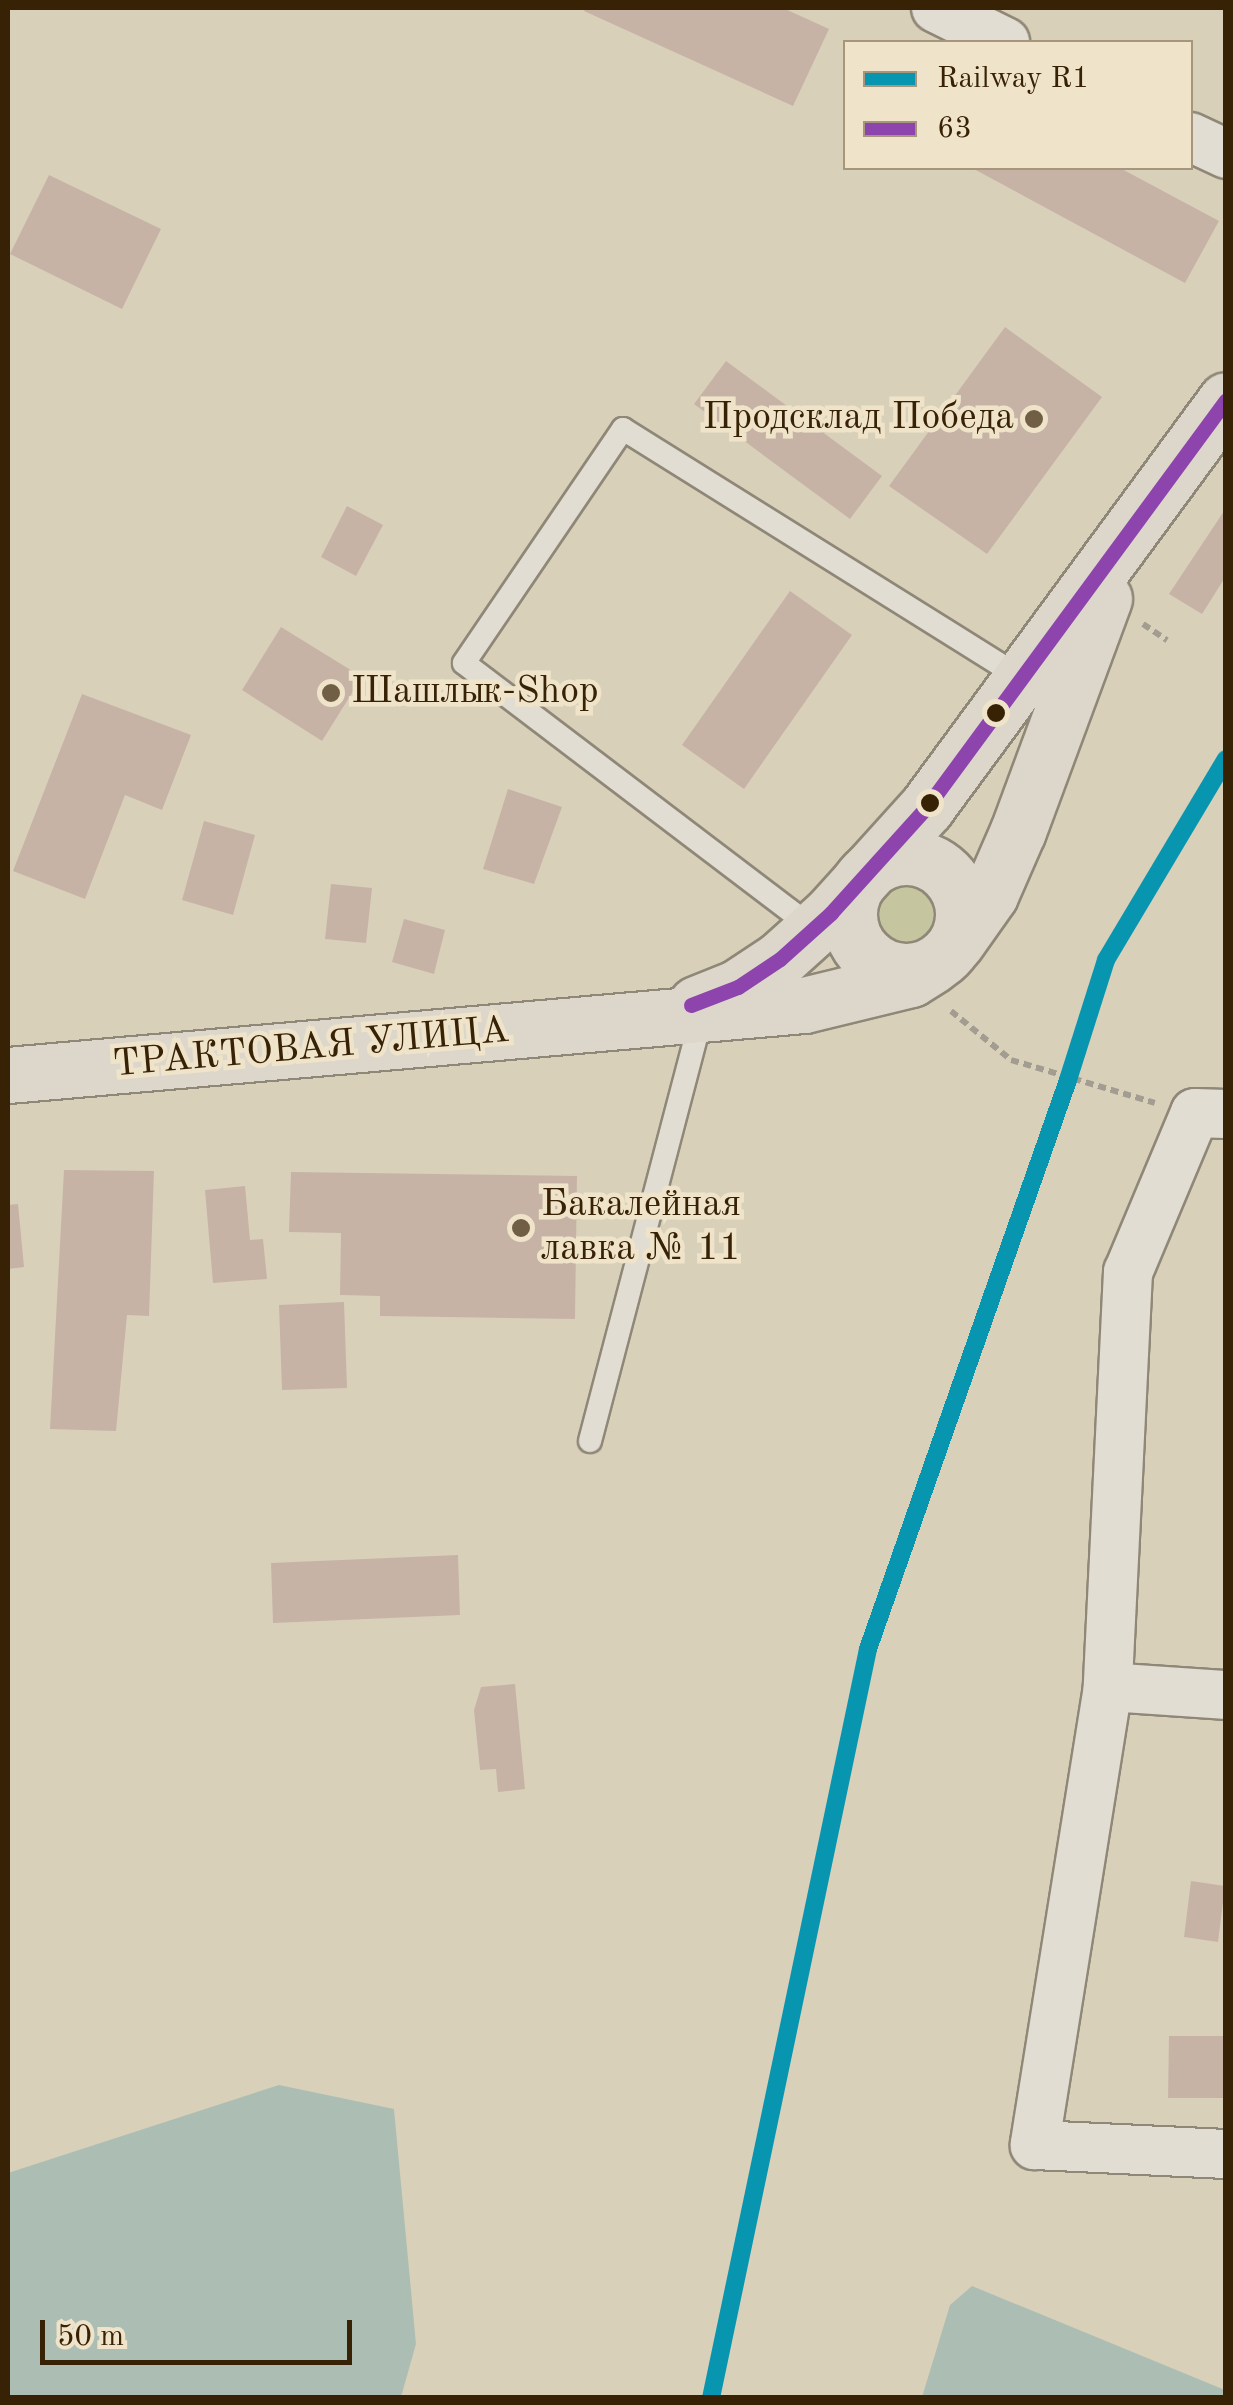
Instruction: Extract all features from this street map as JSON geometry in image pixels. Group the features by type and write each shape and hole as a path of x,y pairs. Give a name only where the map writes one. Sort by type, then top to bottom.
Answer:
{"main road":[{"path":"615,1023 699,1003 738,987 780,960 814,929 926,808 1226,400"},
{"path":"615,1023 804,1005 933,963 990,895 1018,831 1104,598 1174,473"},
{"path":"889,859 928,860 945,871 964,905 933,963 896,971 863,952 848,919 858,883 889,859"},
{"name":"ТРАКТОВАЯ УЛИЦА","path":"8,1076 615,1023"}],"street":[{"path":"936,8 1001,40"},
{"path":"1193,138 1226,154"},
{"path":"1210,1114 1128,1272 1108,1687 1035,2145 1226,2154"},
{"path":"1108,1687 1226,1695"}],"lane":[{"path":"814,929 464,663 622,429 1021,678"},
{"path":"590,1441 702,1015"}],"path":[{"path":"933,963 1011,1060 1210,1114"}],"green space":[{"path":"900,883 918,883 941,896 952,928 896,960 878,948 867,925 868,906 879,890"}],"shaded area":[{"path":"279,2085 394,2109 416,2344 401,2397 8,2397 8,2173"},
{"path":"972,2286 1225,2390 1225,2397 922,2397 950,2305"}],"building":[{"path":"783,8 829,29 793,106 584,11"},
{"path":"976,170 1124,170 1219,221 1185,283"},
{"path":"49,175 161,229 122,309 10,254"},
{"path":"1005,327 1102,397 987,554 889,486"},
{"path":"726,361 882,476 850,519 694,404"},
{"path":"347,506 383,525 356,576 321,557"},
{"path":"1226,508 1226,576 1202,614 1169,594"},
{"path":"790,591 852,635 744,789 682,745"},
{"path":"281,627 362,677 322,741 242,690"},
{"path":"82,694 191,735 162,810 125,795 85,899 13,871"},
{"path":"508,789 562,807 534,884 483,869"},
{"path":"204,821 255,835 233,915 182,900"},
{"path":"331,884 372,888 366,943 325,939"},
{"path":"404,919 445,930 434,974 392,962"},
{"path":"64,1170 154,1171 149,1316 127,1315 116,1431 50,1429"},
{"path":"291,1172 577,1176 575,1319 380,1316 380,1296 340,1295 341,1233 289,1232"},
{"path":"245,1186 250,1240 263,1239 267,1279 213,1283 205,1190"},
{"path":"18,1204 24,1267 8,1269 8,1205"},
{"path":"344,1302 347,1388 282,1390 279,1305"},
{"path":"458,1555 460,1615 273,1623 271,1563"},
{"path":"515,1684 525,1789 498,1792 496,1769 480,1770 474,1710 481,1687"},
{"path":"1191,1881 1225,1886 1218,1942 1184,1937"},
{"path":"1169,2036 1226,2036 1226,2098 1168,2098"}],"rail line":[{"name":"R1","path":"711,2398 868,1649 1068,1080 1106,960 1226,759"}],"transit line":[{"name":"63","path":"691,1005 738,987 780,959 831,913 926,808 1226,400"}],"place":[{"name":"Продсклад Победа","path":"1034,419"},
{"name":"Шашлык-Shop","path":"331,693"},
{"name":"Бакалейная лавка № 11","path":"521,1228"}]}
